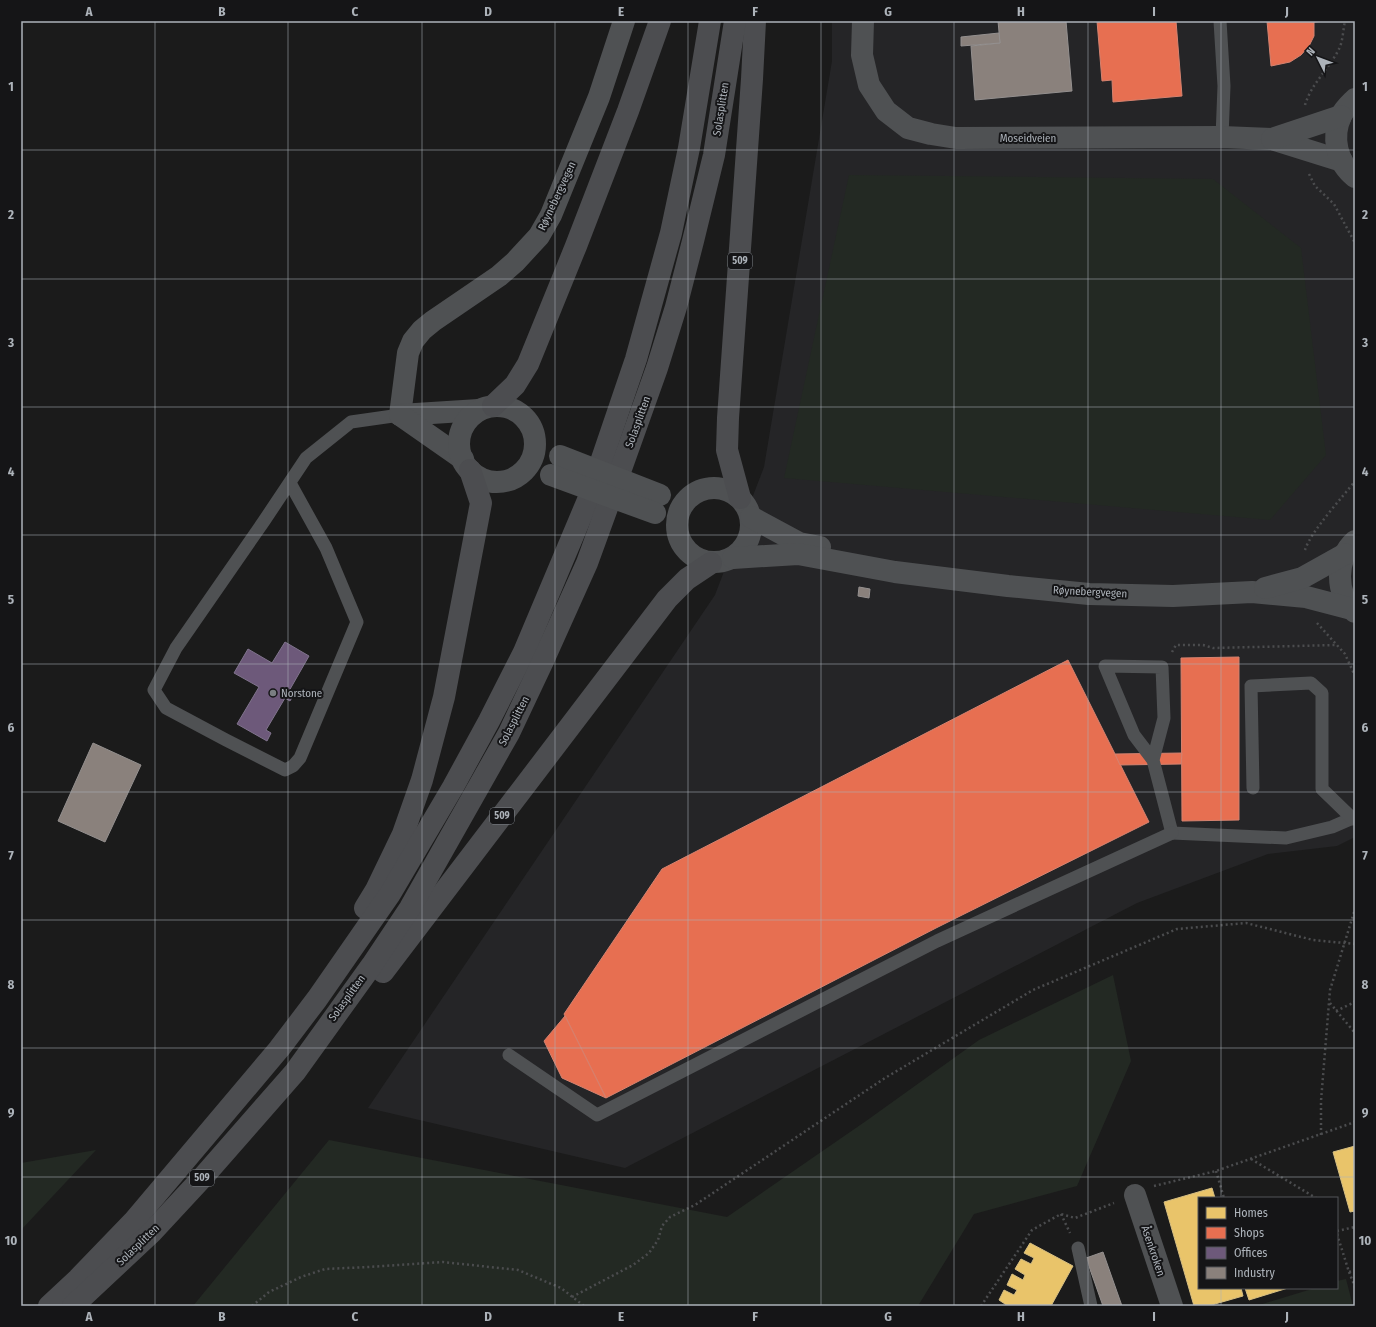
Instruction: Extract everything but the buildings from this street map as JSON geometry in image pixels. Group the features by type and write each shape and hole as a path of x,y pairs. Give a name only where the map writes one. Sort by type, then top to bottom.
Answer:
{"highway":[{"path":"486,408 515,385 528,364 582,232 660,21"},
{"name":"Solasplitten","path":"49,1306 78,1279 133,1222 279,1049 317,999 390,894 453,787 489,721 524,652 588,500 636,359 671,233 689,148 710,21"},
{"name":"Solasplitten","path":"73,1306 151,1233 203,1177 295,1072 372,965 410,908 509,733 587,563 657,368 676,307 714,155 735,21"},
{"name":"509","path":"745,508 731,469 727,450 752,87 755,21"},
{"name":"509","path":"279,1049 376,890 403,834 422,780 444,697 481,503 466,465"},
{"name":"509","path":"295,1072 381,975 667,599 687,579 711,563"}],"street":[{"name":"Røynebergvegen","path":"400,415 408,353 413,341 422,330 433,321 499,276 515,262 539,236 551,216 599,96 624,21"},
{"name":"Moseidveien","path":"863,21 862,54 869,85 886,111 908,128 956,138 1222,137 1272,139"},
{"path":"1348,169 1337,147 1336,131 1341,116 1347,106 1355,98"},
{"path":"1272,139 1341,116"},
{"path":"1272,139 1348,169"},
{"path":"400,415 507,407 520,413 529,423 535,436 546,447 556,465 658,504 686,501"},
{"path":"466,465 459,446 461,433 468,420 486,408"},
{"path":"400,415 481,478 495,482 509,480 522,473 531,463 535,450 535,436"},
{"path":"522,473 537,472 556,465"},
{"name":"Røynebergvegen","path":"686,501 692,495 700,491 717,488 733,493 745,508 799,542 893,562 929,576"},
{"path":"686,501 680,510 677,520 680,539 689,553 699,559 711,563"},
{"path":"658,504 666,520 678,531"},
{"path":"733,558 742,550 749,540 751,529 745,508"},
{"name":"Røynebergvegen","path":"1252,592 1302,578 1350,548"},
{"name":"Røynebergvegen","path":"1350,548 1340,568 1340,583 1344,597 1353,611"},
{"name":"Røynebergvegen","path":"711,563 723,562 733,558 798,554 895,572 1008,586 1089,594 1173,596 1252,592 1306,597 1353,611"},
{"name":"Åsenkroken","path":"1135,1195 1172,1306"}],"lane":[{"path":"1220,21 1224,86 1222,137"},
{"path":"290,483 326,548 357,622 300,758 293,766 285,770 166,708 154,690 176,648 306,458 351,422 400,415"},
{"path":"1153,760 1164,718 1162,667 1104,666 1134,735 1153,760 1172,833"},
{"path":"509,1055 597,1116 937,941 1172,833 1286,838 1332,827 1354,818 1322,789 1322,693 1311,683 1251,686 1253,788"},
{"path":"1078,1248 1091,1306"}],"path":[{"path":"1304,107 1308,95 1339,48 1345,21"},
{"path":"1308,173 1314,186 1334,204 1355,243"},
{"path":"1305,551 1307,543 1355,481"},
{"path":"1313,619 1345,654 1355,676"},
{"path":"1162,667 1176,645 1203,644 1213,648 1336,645"},
{"path":"1321,1135 1321,1101 1330,990 1355,909"},
{"path":"572,1297 633,1264 649,1253 658,1240 662,1226 670,1217 695,1205 885,1078 1033,990 1177,929 1246,923 1313,940 1355,944"},
{"path":"1336,1011 1355,1002"},
{"path":"1330,1003 1355,1033"},
{"path":"981,1306 1032,1230 1061,1214 1075,1218 1135,1195 1150,1187 1216,1171 1355,1122"},
{"path":"1250,1158 1314,1197"},
{"path":"1216,1171 1224,1197"},
{"path":"1338,1233 1355,1226"},
{"path":"1338,1236 1355,1287"},
{"path":"252,1306 268,1292 301,1277 325,1269 368,1268 443,1262 518,1270 561,1288 584,1306"},
{"path":"1349,1272 1355,1270"}],"shaded area":[{"path":"832,21 1355,21 1355,837 1337,846 1268,854 1137,903 625,1168 368,1108 715,595 764,467 832,61"},
{"path":"849,175 1213,179 1301,248 1326,455 1270,520 784,478"},
{"path":"1113,975 1131,1061 1077,1186 974,1214 918,1306 193,1306 329,1140 727,1217 866,1121 979,1040"},
{"path":"96,1150 21,1230 21,1163"},
{"path":"1346,1279 1353,1306 1256,1306 1312,1289 1338,1289 1338,1281"}],"place":[{"name":"Norstone","path":"273,693"}]}
